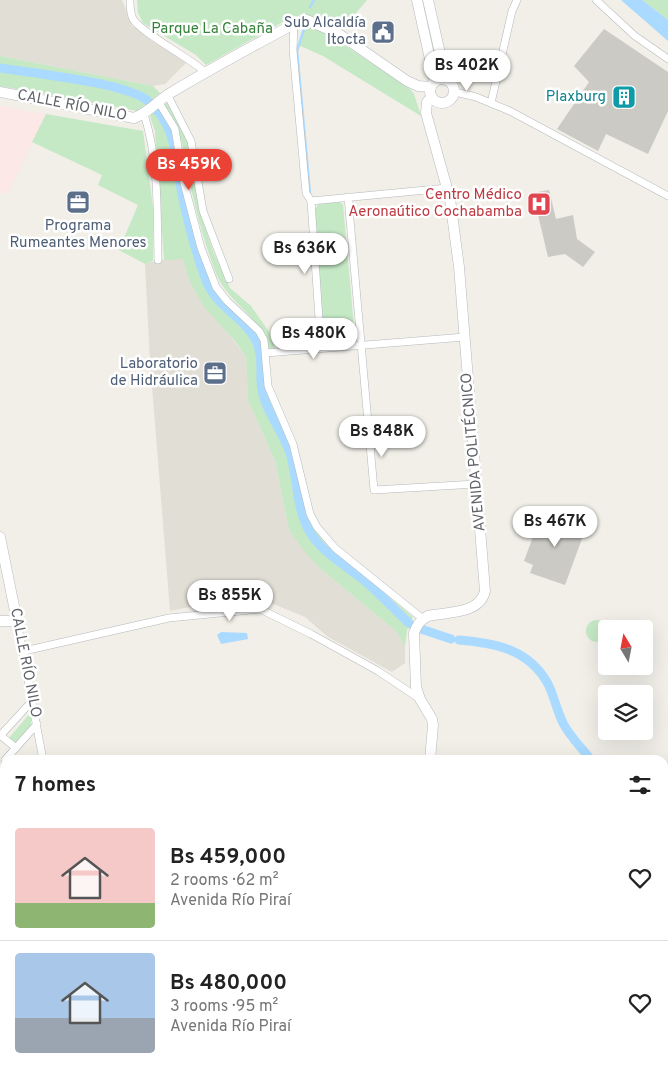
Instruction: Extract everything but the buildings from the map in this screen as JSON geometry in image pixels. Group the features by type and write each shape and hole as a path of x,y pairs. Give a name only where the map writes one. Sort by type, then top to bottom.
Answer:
{"main road":[{"name":"AVENIDA POLITÉCNICO","path":"417,0 436,86"},
{"name":"AVENIDA POLITÉCNICO","path":"421,620 475,607 484,598 485,591 459,267 447,188 426,113 426,102 436,86 428,0"},
{"path":"152,107 167,94 205,72 294,24 308,20 339,34 418,86 436,86 451,83 454,92 451,100 444,103 438,102 436,86"},
{"name":"CALLE RÍO NILO","path":"0,92 134,118 152,107"},
{"name":"CALLE RÍO NILO","path":"0,537 18,621"},
{"path":"421,620 414,633 415,678 420,699 432,719 430,755"},
{"path":"0,621 18,621"}],"street":[{"path":"130,0 134,20 141,28 192,60 205,72"},
{"path":"491,103 512,11 517,0"},
{"path":"596,0 635,36 668,59"},
{"path":"294,24 293,50 306,193 311,200 321,348"},
{"path":"454,92 465,93 491,103 539,125 668,196"},
{"path":"167,94 191,141 203,211 229,279"},
{"path":"152,107 150,131 157,205 158,260"},
{"path":"152,107 175,129 184,183 199,239 216,287 227,301 259,331 266,353 271,397 293,444 310,514 317,527 335,548 421,620"},
{"path":"311,200 447,188"},
{"path":"348,197 374,490 476,484"},
{"path":"266,353 465,337"},
{"path":"24,650 169,618 252,608 260,609 311,634 369,666 420,699"},
{"name":"CALLE RÍO NILO","path":"18,621 42,755"},
{"path":"16,748 0,736 32,700"},
{"path":"10,755 37,724"}],"shaded area":[{"path":"0,0 122,0 132,26 170,50 186,63 165,84 153,86 0,56"},
{"path":"0,106 46,114 7,195 0,192"},
{"path":"183,258 189,280 246,357 248,400 275,461 289,530 322,570 396,631 405,646 405,663 392,672 328,637 305,617 271,603 209,603 170,611 150,361 145,264 158,260"}],"green space":[{"name":"Parque La Cabaña","path":"137,0 367,0 341,31 305,14 290,18 206,65 196,55 143,23 138,13"},
{"path":"642,0 668,0 668,20"},
{"path":"305,25 320,29 409,88 414,94 421,116 323,56 298,45"},
{"path":"0,56 153,86 160,93 137,111 0,86"},
{"path":"169,102 188,141 201,215 213,251 230,288 251,306 272,336 275,349 269,350 260,329 230,295 217,276 199,221 179,134 164,105"},
{"path":"158,106 172,131 213,288 257,333 261,341 268,397 291,446 314,529 333,550 413,617 407,630 405,646 396,631 322,570 308,556 289,530 275,461 248,400 246,357 235,341 204,307 189,280 183,259 164,260 155,131 150,116"},
{"path":"46,114 143,131 153,207 153,261 145,264 119,250 138,205 98,185 102,175 32,142"},
{"path":"340,202 343,205 355,338 353,341 325,344 323,341 315,209 319,204"},
{"path":"597,620 597,642 589,639 586,631 589,623"},
{"path":"31,712 31,725 15,743 9,738"}],"water":[{"path":"621,0 642,0 668,20 668,41"},
{"path":"221,632 247,633 248,639 221,644 217,635"}],"waterway":[{"path":"310,7 314,0"},
{"path":"304,29 297,51 310,194"},
{"path":"0,68 78,80 121,89 148,101 158,111 171,134 188,220 206,280 216,298 245,325 256,341 261,359 261,384 264,398 290,453 300,505 306,525 323,548 366,582 410,624"},
{"path":"421,629 451,639"},
{"path":"459,640 498,646 521,655 531,663 548,684 566,728 587,755"}],"place":[{"name":"Sub Alcaldía Itocta","path":"383,32"},
{"name":"Plaxburg","path":"624,97"},
{"name":"Programa Rumeantes Menores","path":"78,202"},
{"name":"Centro Médico Aeronaútico Cochabamba","path":"539,204"},
{"name":"Laboratorio de Hidráulica","path":"215,373"}]}
